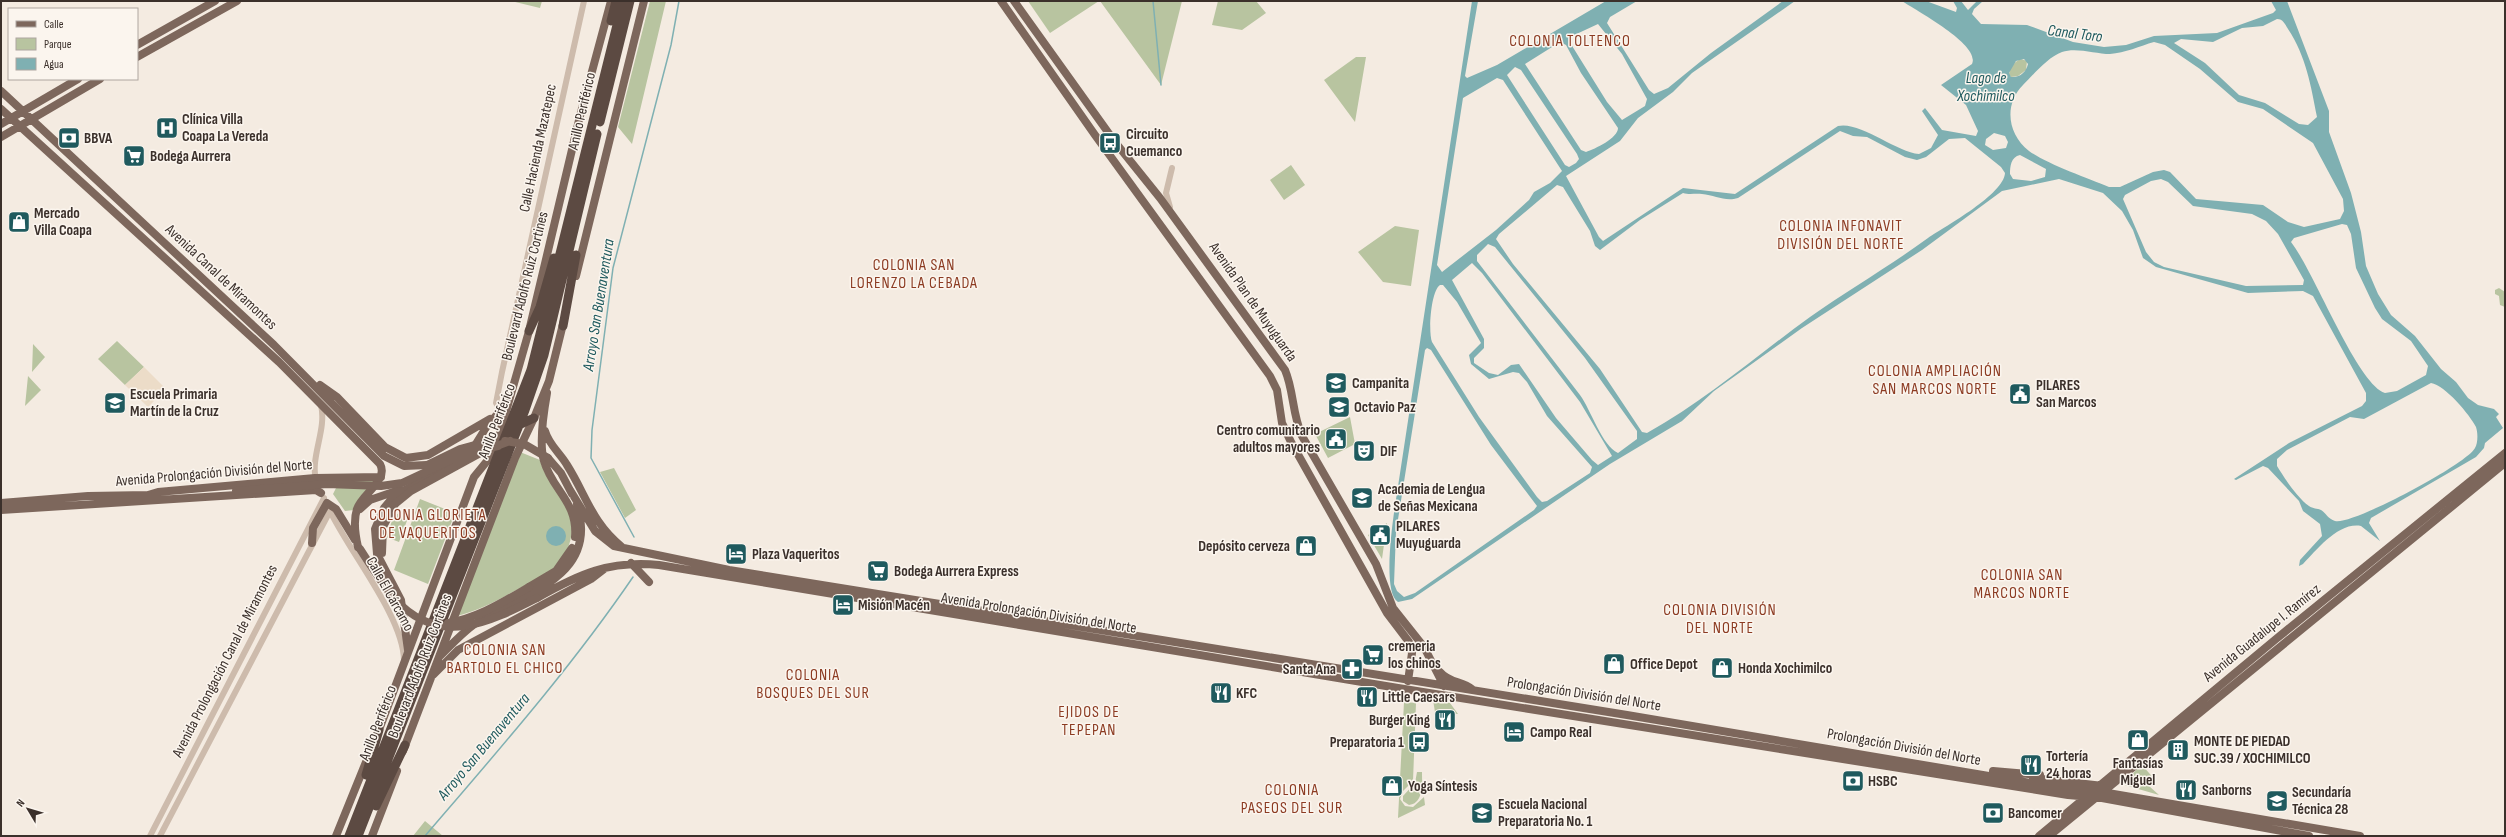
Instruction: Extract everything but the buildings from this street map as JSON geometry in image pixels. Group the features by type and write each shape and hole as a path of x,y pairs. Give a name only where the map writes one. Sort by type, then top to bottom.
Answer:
{"highway":[{"path":"609,57 610,30 616,1"},
{"name":"Anillo Periférico","path":"352,835 508,439 531,370 623,1"},
{"name":"Anillo Periférico","path":"352,835 519,426 544,355 630,1"},
{"path":"529,331 540,306 576,192"},
{"path":"563,326 578,244 577,224"},
{"path":"497,444 508,439 503,417"},
{"path":"522,441 519,426 534,418"},
{"path":"352,835 356,805 373,756 379,730"},
{"path":"362,836 405,745"}],"main road":[{"path":"142,42 215,1"},
{"path":"138,56 237,1"},
{"name":"Boulevard Adolfo Ruiz Cortines","path":"336,836 379,730 474,477 492,455 497,444 503,417 509,403 529,331 580,116 611,1"},
{"name":"Boulevard Adolfo Ruiz Cortines","path":"372,836 438,658 522,441 534,418 549,381 644,1"},
{"name":"Avenida Plan de Muyuguarda","path":"1001,1 1095,135 1162,225 1274,383 1282,423 1291,442 1384,607 1409,642 1412,653 1407,685"},
{"name":"Avenida Plan de Muyuguarda","path":"1014,1 1115,142 1177,221 1285,370 1289,379 1297,424 1302,436 1376,564 1393,608 1412,629 1436,667 1444,686"},
{"path":"200,10 205,19"},
{"path":"142,42 149,44 150,49"},
{"path":"1,124 76,80"},
{"path":"1,138 98,80"},
{"name":"Avenida Canal de Miramontes","path":"1,91 312,382 387,458 408,466 427,465 473,445 508,439"},
{"name":"Avenida Canal de Miramontes","path":"1,109 22,126 321,402 380,464 382,470 381,477"},
{"path":"437,624 472,618 529,587 552,574 562,565 572,549 575,534 570,505 544,460 544,429 549,381"},
{"path":"312,382 337,397 385,447 406,458 428,455 503,417"},
{"path":"354,519 360,508 370,500 403,489 467,454 503,417"},
{"path":"544,429 549,441 568,465 597,521 626,549"},
{"path":"508,439 531,447 544,455 557,467 569,487 580,516 579,542 573,568 563,583"},
{"path":"148,496 158,497 327,484 381,486 402,483 466,453 497,444"},
{"path":"388,575 382,555 381,539 385,521 395,504 411,491 497,444"},
{"name":"Avenida Guadalupe I. Ramírez","path":"2049,836 2276,639 2505,453"},
{"name":"Avenida Guadalupe I. Ramírez","path":"2102,789 2505,463"},
{"path":"359,548 354,519 360,502 381,477"},
{"name":"Avenida Prolongación División del Norte","path":"1,503 85,496 148,496 158,492 315,478 381,477"},
{"path":"306,479 309,484 306,491"},
{"name":"Avenida Prolongación División del Norte","path":"569,487 595,531 610,544 626,549 729,570 1407,685 1451,696"},
{"path":"403,489 387,504 376,529 376,549 401,600 408,653"},
{"name":"Avenida Prolongación División del Norte","path":"1,510 84,506 316,490 336,509 359,548 389,591 406,609 425,621 437,624 463,627 476,625 497,618 563,583 606,566 631,563 659,565 1407,685 1444,686"},
{"path":"84,506 85,496"},
{"path":"310,546 313,528 324,498"},
{"path":"438,658 476,623 554,580 572,561 579,542"},
{"path":"631,563 649,582"},
{"path":"431,677 458,650 590,579 606,566"},
{"path":"1436,667 1444,678 1464,683 1473,690"},
{"name":"Prolongación División del Norte","path":"1444,686 1992,776"},
{"name":"Prolongación División del Norte","path":"1451,696 2068,795 2087,797 2102,789 2309,836"},
{"path":"1531,709 1534,700"},
{"path":"1916,770 1930,770 1989,779 1992,776 2102,789"},
{"path":"1981,774 1993,771 2102,789"},
{"name":"Prolongación División del Norte","path":"2102,789 2120,796 2360,836"},
{"path":"2068,795 2072,809"},
{"path":"2039,836 2087,797"}],"street":[{"name":"Calle Hacienda Mazatepec","path":"503,417 496,403 502,372 584,1"},
{"path":"1172,168 1166,197 1177,221"},
{"path":"315,478 323,419 321,402"},
{"name":"Calle El Cárcamo","path":"315,478 330,511 397,626 403,645 404,664"},
{"name":"Avenida Prolongación Canal de Miramontes","path":"150,836 324,498"},
{"name":"Avenida Prolongación Canal de Miramontes","path":"160,836 310,546 330,511"},
{"path":"299,544 310,546"},
{"path":"1444,686 1451,696"}],"green space":[{"path":"511,1 542,1 540,8"},
{"path":"650,1 666,1 632,144 618,127"},
{"path":"1028,1 1099,1 1050,33"},
{"path":"1100,1 1182,1 1161,85"},
{"path":"1218,1 1256,1 1266,13 1242,30 1212,25"},
{"path":"1356,57 1366,57 1355,122 1324,80"},
{"path":"2021,59 2027,61 2026,70 2018,76 2011,77 2009,74 2013,65"},
{"path":"1291,165 1305,185 1284,200 1270,180"},
{"path":"1395,226 1419,230 1411,286 1383,282 1358,252"},
{"path":"2499,288 2505,292 2505,307 2500,305 2499,296 2495,294 2495,290"},
{"path":"117,341 144,367 125,385 98,359"},
{"path":"33,344 45,357 32,372"},
{"path":"28,376 41,390 25,406"},
{"name":"Centro comunitario adultos mayores","path":"1350,417 1355,444 1328,458 1315,434"},
{"path":"520,452 540,460 542,467 566,507 572,529 566,553 557,566 545,575 484,607 457,616"},
{"path":"614,468 636,510 625,518 600,472"},
{"path":"374,479 373,484 354,510 345,511 333,494 339,482"},
{"path":"420,499 455,513 428,584 394,570"},
{"path":"395,513 408,518 399,542 386,537"},
{"path":"1387,523 1382,559 1368,535"},
{"path":"1433,700 1450,703 1458,714 1435,712"},
{"path":"1404,702 1416,703 1413,781 1403,791 1400,799 1405,806 1413,807 1424,797 1425,805 1398,818"},
{"path":"2142,765 2156,781 2149,786 2159,795 2121,784"},
{"path":"1417,772 1422,772 1420,797 1414,804 1409,805 1403,801 1403,796 1415,783"},
{"path":"425,821 443,836 413,836"}],"shaded area":[{"path":"144,367 166,389 148,407 125,385"}],"water":[{"name":"Lago de Xochimilco","path":"1472,1 1478,1 1465,76 1467,78 1497,65 1606,1 1637,1 1610,17 1607,23 1649,90 1654,94 1668,88 1711,53 1783,1 1795,1 1692,73 1673,92 1638,118 1620,141 1566,176 1599,237 1603,241 1683,188 1735,194 1838,126 1857,128 1900,148 1919,154 1931,148 1938,135 1922,111 1925,108 1942,130 1976,136 1978,131 1966,105 1941,85 1972,64 1972,56 1958,38 1933,20 1902,1 1926,1 1956,12 1957,8 1953,1 1961,1 1968,10 1977,1 1983,1 1974,9 1972,14 1981,24 2027,25 2073,42 2104,47 2126,45 2154,36 2217,33 2273,13 2276,10 2271,1 2287,1 2329,111 2329,132 2351,193 2361,232 2366,266 2378,294 2391,315 2415,336 2441,369 2456,382 2468,398 2478,405 2494,409 2499,414 2496,417 2503,428 2485,443 2484,448 2476,457 2371,518 2369,523 2380,541 2361,526 2344,528 2329,538 2303,564 2299,566 2300,560 2322,536 2320,524 2303,511 2299,501 2268,468 2263,466 2236,480 2234,479 2289,443 2362,406 2366,401 2366,393 2313,296 2303,291 2248,293 2156,267 2143,258 2133,230 2122,211 2103,193 2059,179 2002,191 1922,250 1802,328 1714,391 1682,421 1610,464 1412,599 1398,602 1393,595 1390,583 1389,568 1397,493","holes":["2277,19 2282,21 2294,39 2304,61 2317,117 2308,125 2299,124 2265,103 2239,95 2205,63 2174,43 2181,39 2213,42 2242,28 2263,26","1598,24 1622,54 1647,99 1645,106 1622,120 1607,102 1569,41 1570,37","1560,42 1566,45 1581,73 1618,128 1614,136 1600,146 1586,152 1581,150 1525,64","2154,42 2165,45 2200,69 2238,102 2263,109 2313,143 2343,199 2344,211 2340,219 2304,227 2288,222 2263,205 2196,199 2170,172 2164,170 2153,172 2120,187 2109,187 2046,161 2029,151 2016,136 2012,128 2011,110 2017,93 2036,71 2046,62 2062,52 2073,50 2104,54 2121,52","2024,59 2028,64 2026,70 2017,77 2011,77 2009,73 2016,61","1515,67 1521,70 1577,154 1579,159 1576,163 1569,167 1565,165 1507,75","1497,78 1503,80 1562,171 1550,183 1534,192 1529,200 1496,230 1442,272 1437,265 1463,98","1840,131 1853,136 1867,137 1905,157 1917,160 1926,157 1949,139 1965,138 2001,167 2005,173 2002,181 1995,190 1973,209 1810,317 1710,393 1647,433 1642,432 1600,369 1513,264 1496,239 1499,234 1557,185 1563,187 1590,231 1595,246 1600,250 1640,220 1683,193 1729,199 1738,198","1994,133 2005,136 2008,142 2006,148 1993,150 1985,145 1986,139","2020,155 2046,169 2045,177 2031,181 2013,179 2010,174 2013,160","2161,179 2168,182 2193,206 2252,214 2266,221 2278,234 2304,280 2303,285 2246,286 2164,267 2154,262 2146,252 2123,199 2125,195 2151,181","2342,224 2347,225 2351,234 2356,268 2375,308 2382,319 2411,341 2428,366 2426,375 2397,391 2385,393 2374,385 2362,370 2349,349 2291,242 2294,238","1488,244 1495,247 1585,358 1637,431 1637,439 1618,453 1612,449 1602,436 1580,395 1477,261 1477,255","1472,263 1482,273 1580,402 1612,456 1598,465 1592,460 1556,418 1519,364 1511,365 1498,375 1489,373 1474,363 1474,358 1484,348 1484,339 1452,280","1440,285 1443,285 1457,302 1481,343 1469,355 1471,364 1489,379 1513,372 1519,373 1527,382 1547,416 1592,467 1590,473 1547,501 1542,502 1537,497 1479,417 1432,342 1430,329 1432,303 1437,289","1427,348 1431,350 1491,445 1537,506 1534,510 1415,593 1404,597 1397,591 1394,584 1396,532 1425,350","2431,383 2443,389 2463,408 2476,427 2477,432 2475,448 2452,467 2384,504 2345,520 2335,521 2321,510 2310,507 2300,498 2280,471 2277,466 2277,459 2287,450 2350,417 2364,419"]},
{"path":"552,526 560,526 566,532 566,540 560,546 552,546 546,540 546,532"}],"waterway":[{"name":"Arroyo San Buenaventura","path":"634,537 591,458 592,430 613,268 671,45 679,1"},
{"path":"1153,1 1161,85"},
{"name":"Arroyo San Buenaventura","path":"425,836 559,677 633,577"}],"place":[{"name":"Clínica Villa Coapa La Vereda","path":"167,128"},
{"name":"BBVA","path":"69,138"},
{"name":"Circuito Cuemanco","path":"1110,143"},
{"name":"Bodega Aurrera","path":"134,156"},
{"name":"Mercado Villa Coapa","path":"19,222"},
{"name":"Campanita","path":"1336,383"},
{"name":"PILARES San Marcos","path":"2020,394"},
{"name":"Escuela Primaria Martín de la Cruz","path":"115,403"},
{"name":"Octavio Paz","path":"1339,407"},
{"name":"Centro comunitario adultos mayores","path":"1336,439"},
{"name":"DIF","path":"1364,451"},
{"name":"Academia de Lengua de Señas Mexicana","path":"1362,498"},
{"name":"PILARES Muyuguarda","path":"1380,535"},
{"name":"Depósito cerveza","path":"1306,546"},
{"name":"Plaza Vaqueritos","path":"736,554"},
{"name":"Bodega Aurrera Express","path":"878,571"},
{"name":"Misión Macén","path":"843,605"},
{"name":"cremeria los chinos","path":"1373,655"},
{"name":"Office Depot","path":"1614,664"},
{"name":"Honda Xochimilco","path":"1722,668"},
{"name":"Santa Ana","path":"1352,669"},
{"name":"KFC","path":"1221,693"},
{"name":"Little Caesars","path":"1367,697"},
{"name":"Burger King","path":"1445,720"},
{"name":"Campo Real","path":"1514,732"},
{"name":"Fantasías Miguel","path":"2138,740"},
{"name":"Preparatoria 1","path":"1419,742"},
{"name":"MONTE DE PIEDAD SUC.39 / XOCHIMILCO","path":"2178,750"},
{"name":"Tortería 24 horas","path":"2031,765"},
{"name":"HSBC","path":"1853,781"},
{"name":"Yoga Síntesis","path":"1392,786"},
{"name":"Sanborns","path":"2186,790"},
{"name":"Secundaría Técnica 28","path":"2277,801"},
{"name":"Escuela Nacional Preparatoria No. 1","path":"1482,813"},
{"name":"Bancomer","path":"1993,813"}],"district":[{"name":"COLONIA TOLTENCO","path":"1570,41"},
{"name":"COLONIA INFONAVIT DIVISIÓN DEL NORTE","path":"1841,235"},
{"name":"COLONIA SAN LORENZO LA CEBADA","path":"914,274"},
{"name":"COLONIA AMPLIACIÓN SAN MARCOS NORTE","path":"1935,380"},
{"name":"COLONIA GLORIETA DE VAQUERITOS","path":"428,524"},
{"name":"COLONIA SAN MARCOS NORTE","path":"2022,584"},
{"name":"COLONIA DIVISIÓN DEL NORTE","path":"1720,619"},
{"name":"COLONIA SAN BARTOLO EL CHICO","path":"505,659"},
{"name":"COLONIA BOSQUES DEL SUR","path":"813,684"},
{"name":"EJIDOS DE TEPEPAN","path":"1089,721"},
{"name":"COLONIA PASEOS DEL SUR","path":"1292,799"}],"water label":[{"name":"Canal Toro","path":"2075,34"}]}
